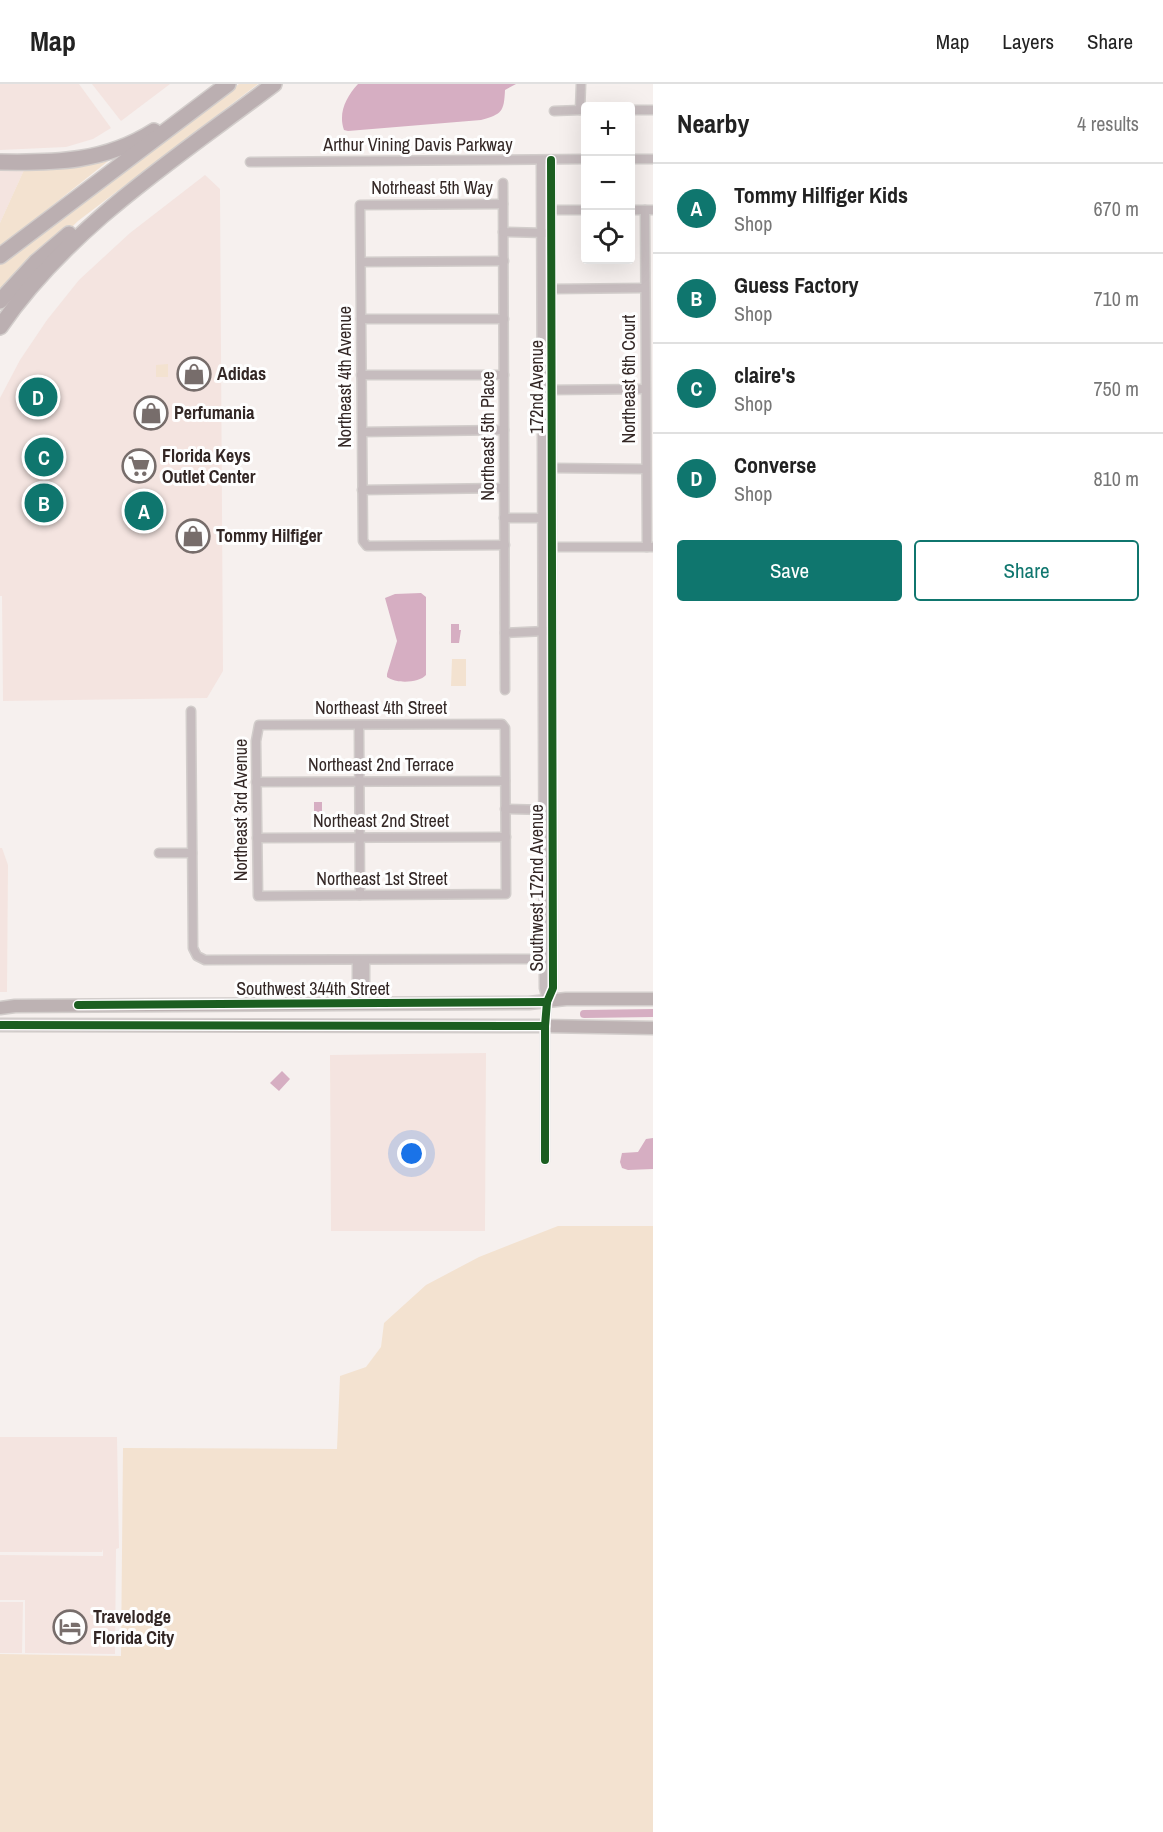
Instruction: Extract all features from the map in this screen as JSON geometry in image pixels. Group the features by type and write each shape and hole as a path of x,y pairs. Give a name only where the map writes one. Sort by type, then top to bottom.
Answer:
{"highway":[{"path":"0,256 228,84"},
{"path":"0,327 23,295 95,222 274,84"},
{"path":"0,162 46,163 85,158 124,147 157,129 179,121"},
{"path":"0,301 36,262 63,238 114,199 135,190"}],"main road":[{"name":"Southwest 344th Street","path":"0,1008 653,999"},
{"path":"165,1005 166,1024"},
{"name":"Southwest 344th Street","path":"0,1025 653,1028"}],"street":[{"path":"581,84 582,102"},
{"path":"554,111 581,110"},
{"path":"635,110 653,110"},
{"name":"172nd Avenue","path":"551,159 553,615"},
{"name":"Arthur Vining Davis Parkway","path":"250,162 581,159"},
{"path":"635,159 653,159"},
{"name":"172nd Avenue","path":"541,160 543,616"},
{"name":"Northeast 5th Place","path":"503,183 505,690"},
{"name":"Notrheast 5th Way","path":"360,205 503,204"},
{"name":"Northeast 4th Avenue","path":"360,205 363,541 367,546 505,545"},
{"path":"551,210 581,210"},
{"name":"Northeast 6th Court","path":"649,210 645,288 645,389 650,547"},
{"path":"504,232 551,233"},
{"path":"361,262 504,261"},
{"path":"552,289 645,288"},
{"path":"361,319 504,319"},
{"path":"362,375 504,375"},
{"path":"542,390 645,389"},
{"path":"362,432 504,430"},
{"path":"552,468 646,469"},
{"path":"362,490 503,488"},
{"path":"504,518 542,518"},
{"path":"553,547 650,547"},
{"name":"Southwest 172nd Avenue","path":"545,1160 547,1002 544,988 544,961 553,615"},
{"name":"Southwest 172nd Avenue","path":"543,616 553,988 547,1002"},
{"path":"505,633 553,630"},
{"path":"191,711 193,948 201,959 531,959 544,961"},
{"name":"Northeast 4th Street","path":"260,725 502,724 505,728 505,781"},
{"name":"Northeast 3rd Avenue","path":"258,896 256,733 260,725"},
{"path":"359,725 360,895"},
{"path":"505,781 506,837"},
{"name":"Northeast 2nd Terrace","path":"256,782 505,781"},
{"path":"506,809 548,809"},
{"name":"Northeast 2nd Street","path":"257,838 506,837"},
{"name":"Northeast 1st Street","path":"258,896 506,894 506,837"},
{"path":"159,853 192,853"},
{"path":"361,960 361,1004"}],"shaded area":[{"path":"0,84 79,84 111,128 93,139 66,147 0,150"},
{"path":"92,84 170,84 121,121"},
{"path":"239,84 258,84 78,221 0,297 0,263"},
{"path":"358,84 516,84 505,90 503,108 498,114 481,120 344,130 342,117 344,106"},
{"path":"117,154 0,247 0,223 24,170 64,168"},
{"path":"0,170 24,170 0,223"},
{"path":"205,175 220,189 223,671 207,698 3,701 2,596 0,596 0,398 20,360 47,320 79,280 130,233"},
{"path":"168,364 168,377 156,377 156,365"},
{"path":"421,593 426,597 426,675 418,680 401,682 387,677 397,641 385,598 395,594"},
{"path":"451,624 459,624 459,630 461,630 459,643 451,643"},
{"path":"452,659 466,659 466,686 451,686"},
{"path":"314,802 322,802 322,819 314,819"},
{"path":"0,848 2,848 8,865 7,992 0,992"},
{"path":"486,1053 485,1231 331,1231 330,1055"},
{"path":"282,1071 290,1079 279,1091 270,1083"},
{"path":"653,1138 653,1169 628,1170 622,1168 620,1162 622,1153 638,1152 646,1139"},
{"path":"558,1226 653,1226 653,1832 0,1832 0,1654 121,1656 123,1448 337,1449 340,1376 366,1367 381,1347 384,1323 426,1285 479,1257"},
{"path":"0,1437 117,1437 119,1548 116,1549 115,1654 25,1653 25,1600 0,1600 0,1555 103,1556 103,1549 102,1552 0,1552"},
{"path":"0,1602 23,1602 22,1653 0,1653"}],"waterway":[{"path":"584,1014 653,1013"}],"cycle path":[{"path":"545,1160 545,1026 547,1002 553,988 551,160"},
{"path":"78,1005 547,1002"},
{"path":"0,1025 545,1026"}],"place":[{"name":"Adidas","path":"194,374"},
{"name":"Converse","path":"38,397"},
{"name":"Perfumania","path":"151,413"},
{"name":"claire's","path":"44,457"},
{"name":"Florida Keys Outlet Center","path":"139,466"},
{"name":"Guess Factory","path":"44,503"},
{"name":"Tommy Hilfiger Kids","path":"144,511"},
{"name":"Tommy Hilfiger","path":"193,536"},
{"name":"Travelodge Florida City","path":"70,1627"}]}
